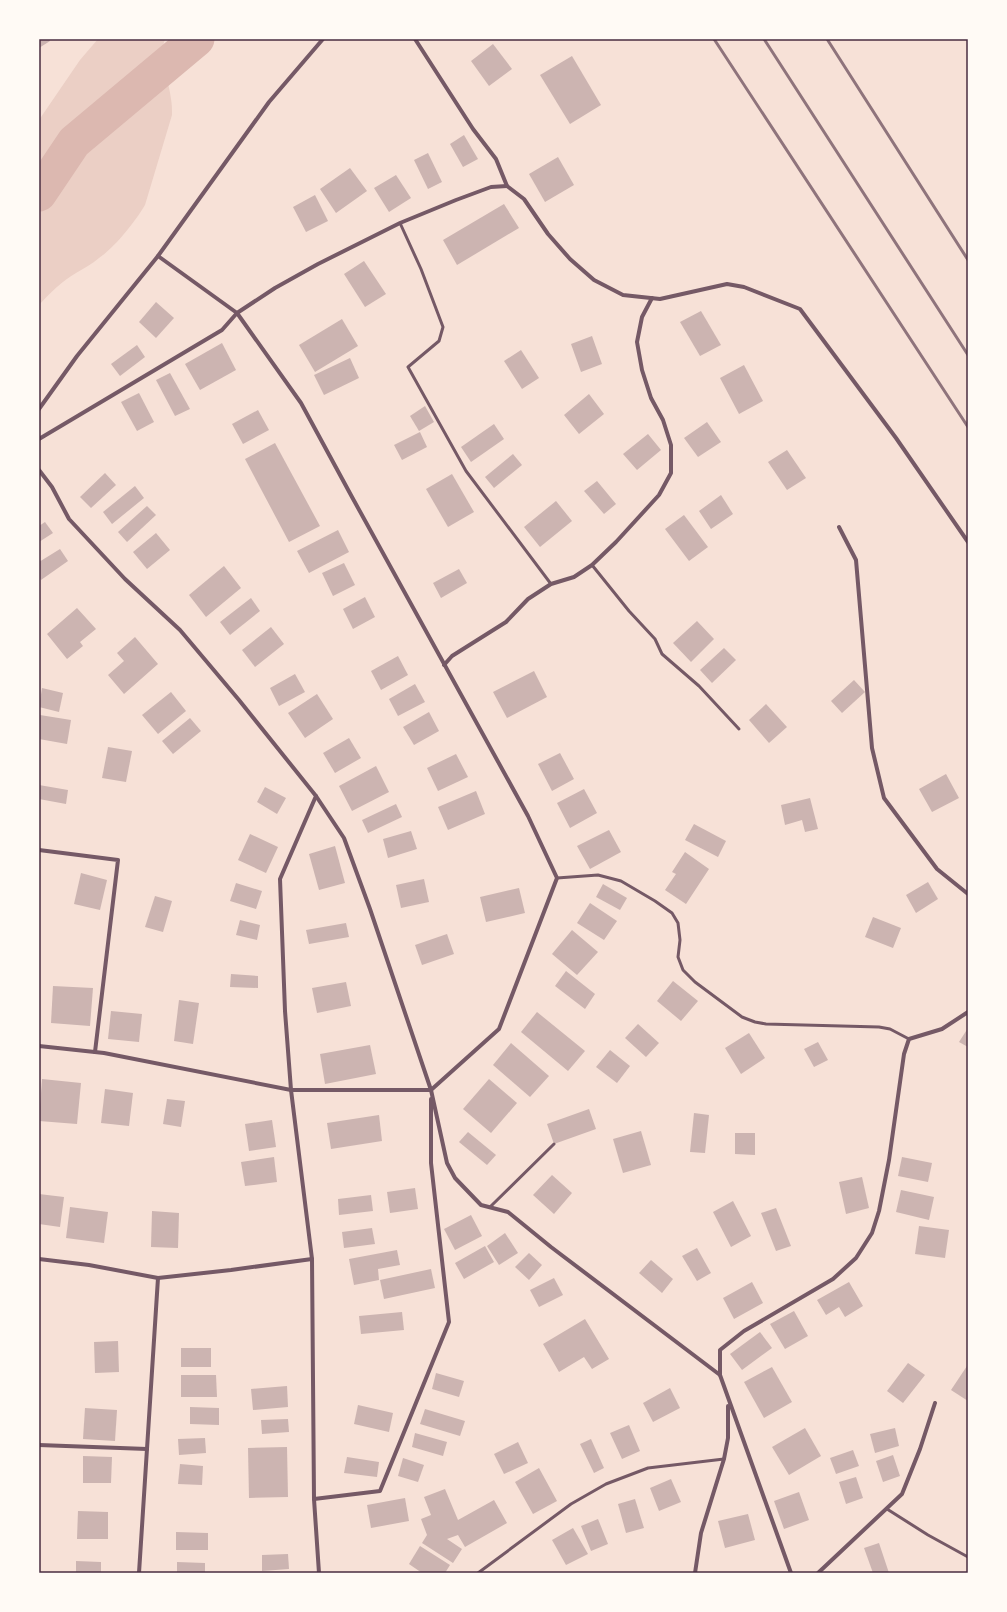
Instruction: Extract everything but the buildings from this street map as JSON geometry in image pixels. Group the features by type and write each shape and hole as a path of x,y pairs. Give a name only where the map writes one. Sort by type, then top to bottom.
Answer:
{"street":[{"path":"39,409 77,356 158,256 269,102 324,39"},
{"path":"416,39 473,129 496,159 508,186 524,199 548,234 570,259 594,280 623,295 660,299 727,284 744,287 800,309 896,438 968,542"},
{"path":"39,439 222,330 236,313 275,288 318,264 400,223 491,187 508,186"},
{"path":"39,1046 95,1052 291,1090 431,1090 500,1029 557,878 528,816 301,402 236,313 158,256"},
{"path":"444,665 452,656 506,622 528,599 551,584 574,577 592,565 616,542 659,495 671,473 671,445 663,420 651,398 642,370 637,342 642,317 652,298"},
{"path":"39,470 52,487 69,519 125,579 180,630 239,700 316,796 344,838 370,909 431,1090 447,1162 455,1178 481,1205 508,1212 551,1247 720,1375"},
{"path":"839,527 856,560 872,748 884,798 937,869 968,894"},
{"path":"316,796 280,879 285,1011 291,1090 312,1259 314,1499 318,1573"},
{"path":"39,850 118,860 95,1052"},
{"path":"791,1573 728,1401 720,1375 720,1350 744,1331 833,1279 856,1258 872,1234 879,1211 889,1160 904,1054 909,1039 942,1029 968,1012"},
{"path":"314,1499 380,1491 449,1322 431,1163 431,1090"},
{"path":"39,1259 89,1265 158,1278 312,1259"},
{"path":"139,1573 158,1278"},
{"path":"695,1573 701,1533 724,1459 728,1438 728,1401"},
{"path":"818,1573 902,1494 920,1448 935,1403"},
{"path":"39,1445 147,1449"}],"lane":[{"path":"400,223 421,269 443,327 439,341 408,367 466,471 551,584"},
{"path":"592,565 629,611 655,639 662,654 699,686 739,729"},
{"path":"557,878 598,875 621,881 655,900 672,913 678,923 680,940 678,957 683,970 695,982 742,1017 754,1022 766,1024 879,1027 890,1029 909,1039"},
{"path":"490,1207 554,1144"},
{"path":"478,1573 571,1504 606,1484 648,1468 724,1459"},
{"path":"887,1508 928,1535 968,1556"}],"shaded area":[{"path":"98,39 165,39 163,46 163,61 172,103 172,115 145,205 136,219 118,241 105,253 94,262 71,276 39,305 39,120 80,60"}],"waterway":[{"path":"39,194 74,142 197,39"}],"railway":[{"path":"714,39 968,427"},
{"path":"764,39 968,355"},
{"path":"827,39 968,260"}]}
